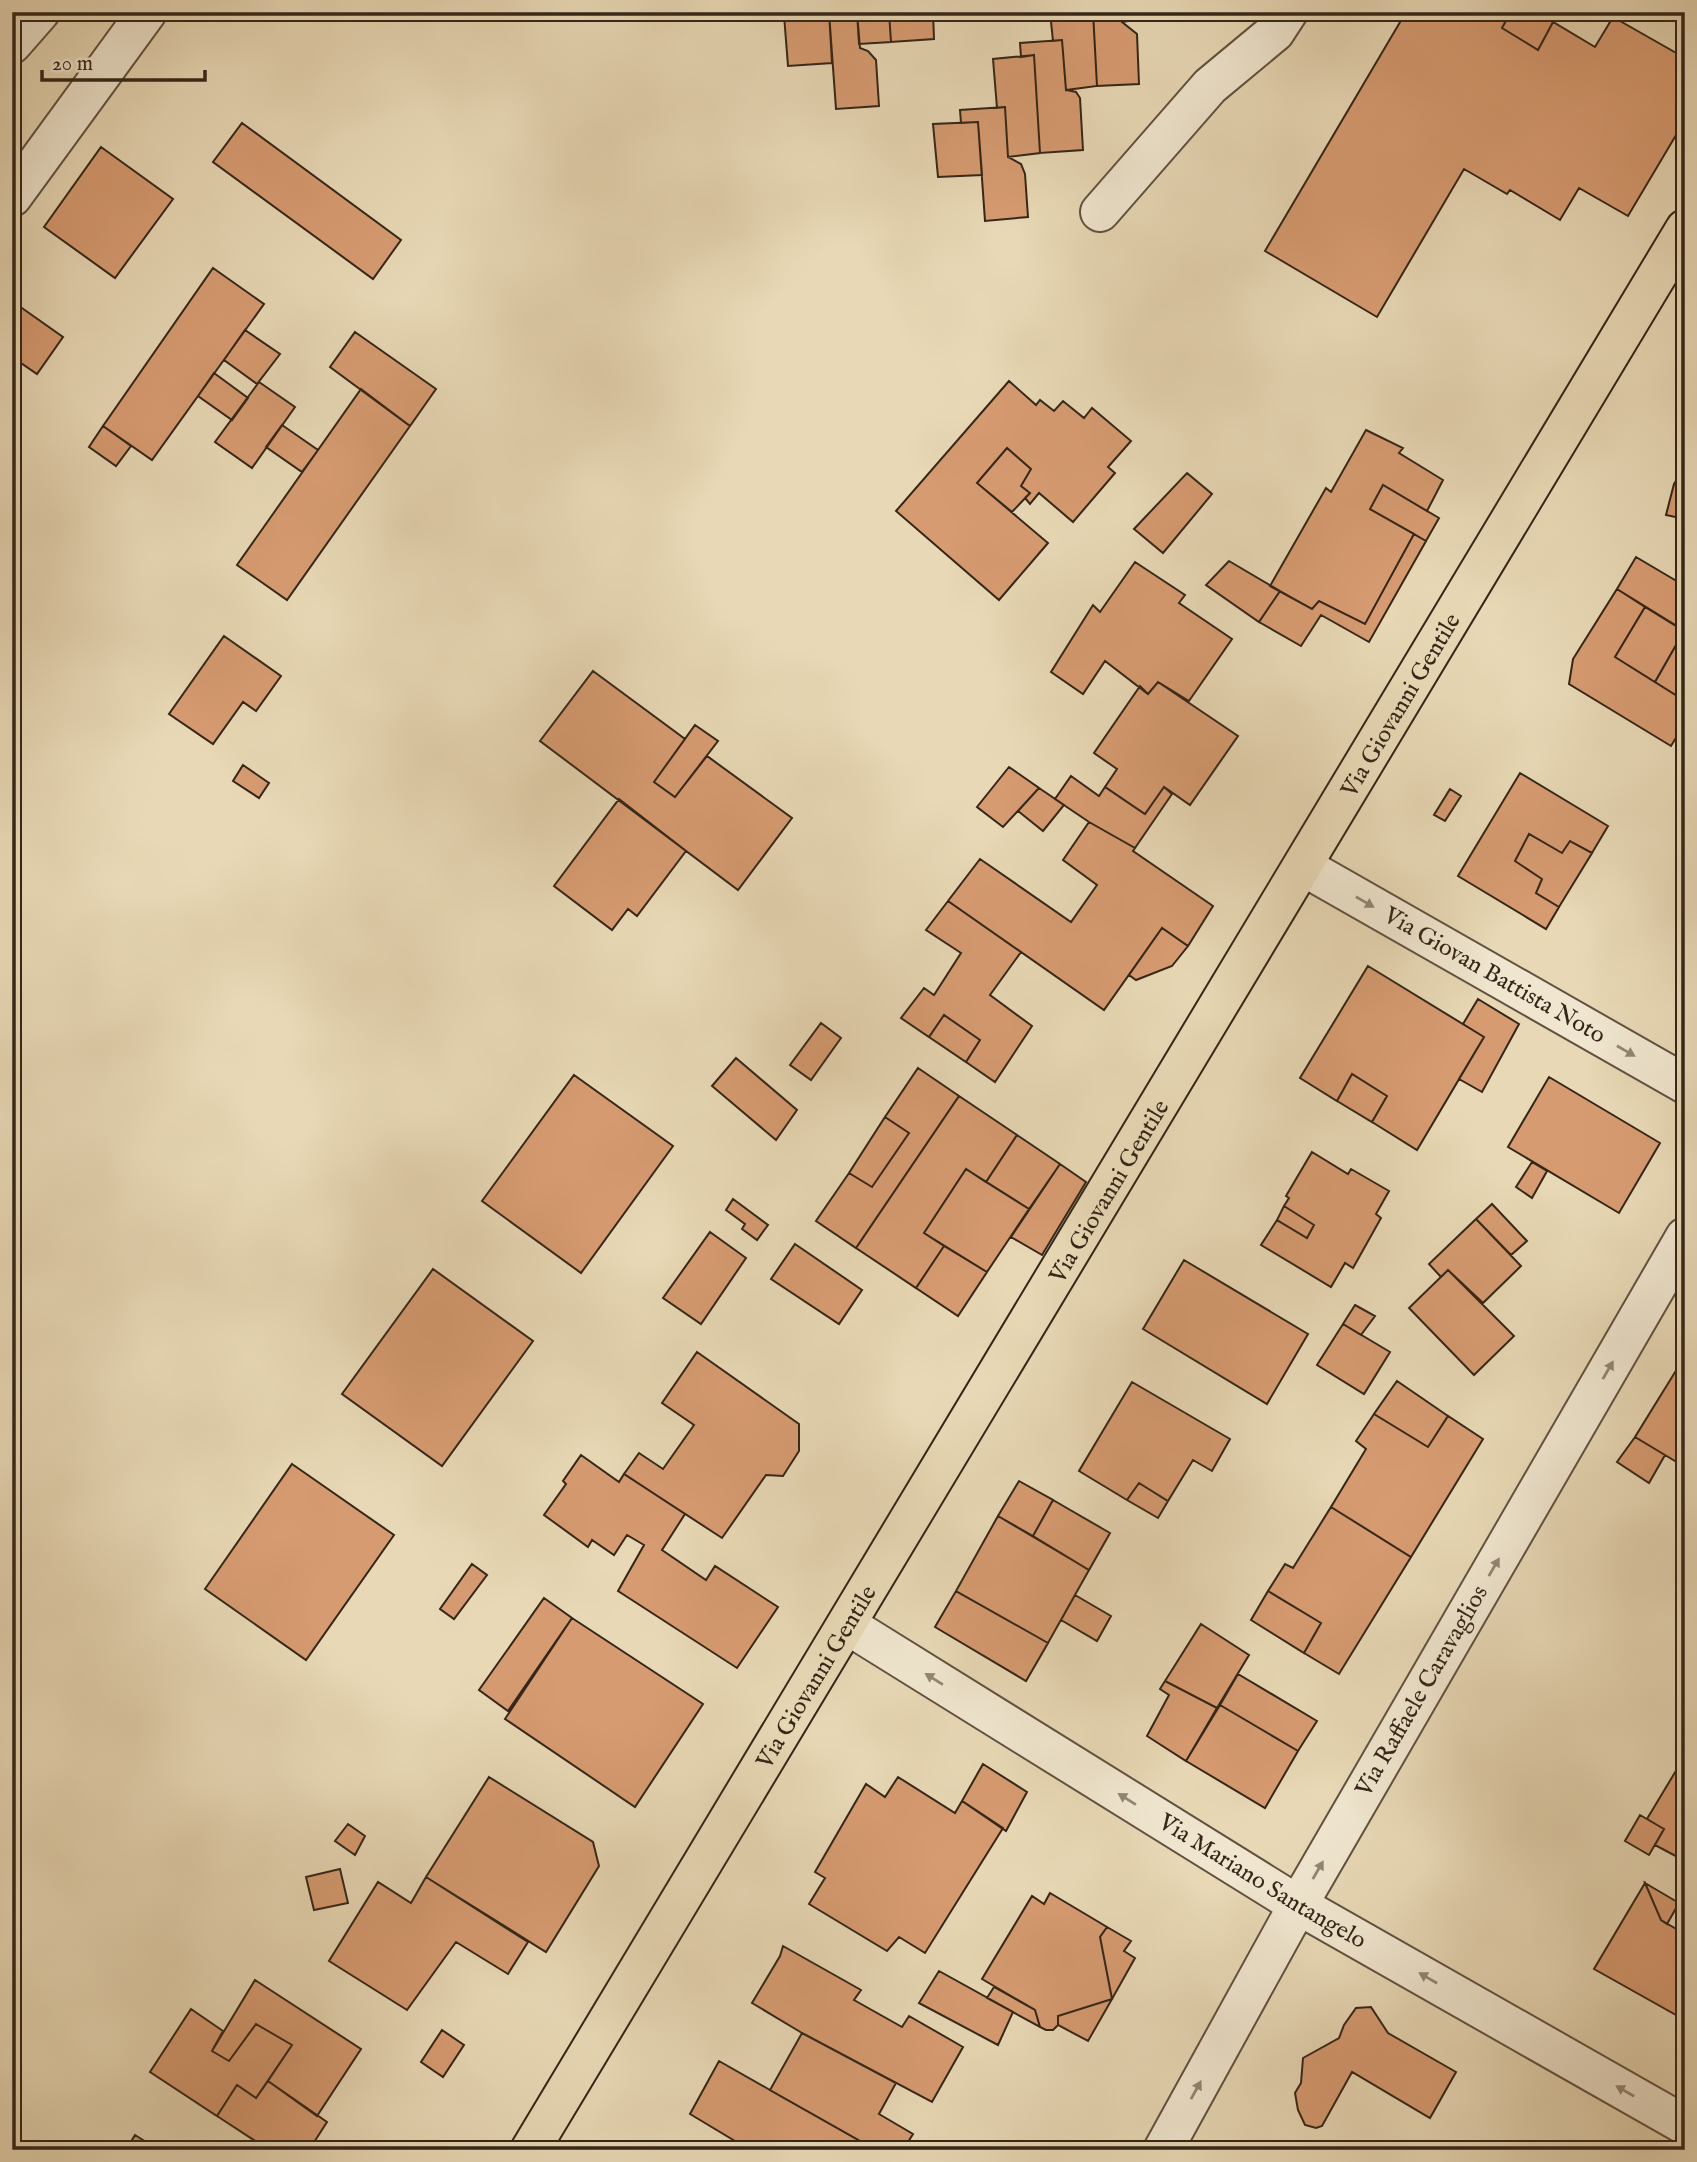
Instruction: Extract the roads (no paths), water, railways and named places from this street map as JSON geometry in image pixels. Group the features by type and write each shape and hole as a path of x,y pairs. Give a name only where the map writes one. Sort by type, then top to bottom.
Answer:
{"main road":[{"name":"Via Giovanni Gentile","path":"530,2150 1306,868 1685,229"}],"street":[{"path":"12,44 40,12"},
{"path":"12,197 147,12"},
{"path":"1100,212 1210,86 1275,32 1288,12"},
{"name":"Via Giovan Battista Noto","path":"1306,868 1685,1084"},
{"name":"Via Raffaele Caravaglios","path":"1163,2150 1298,1905 1685,1237"},
{"name":"Via Mariano Santangelo","path":"849,1626 1298,1905 1685,2125"}]}
